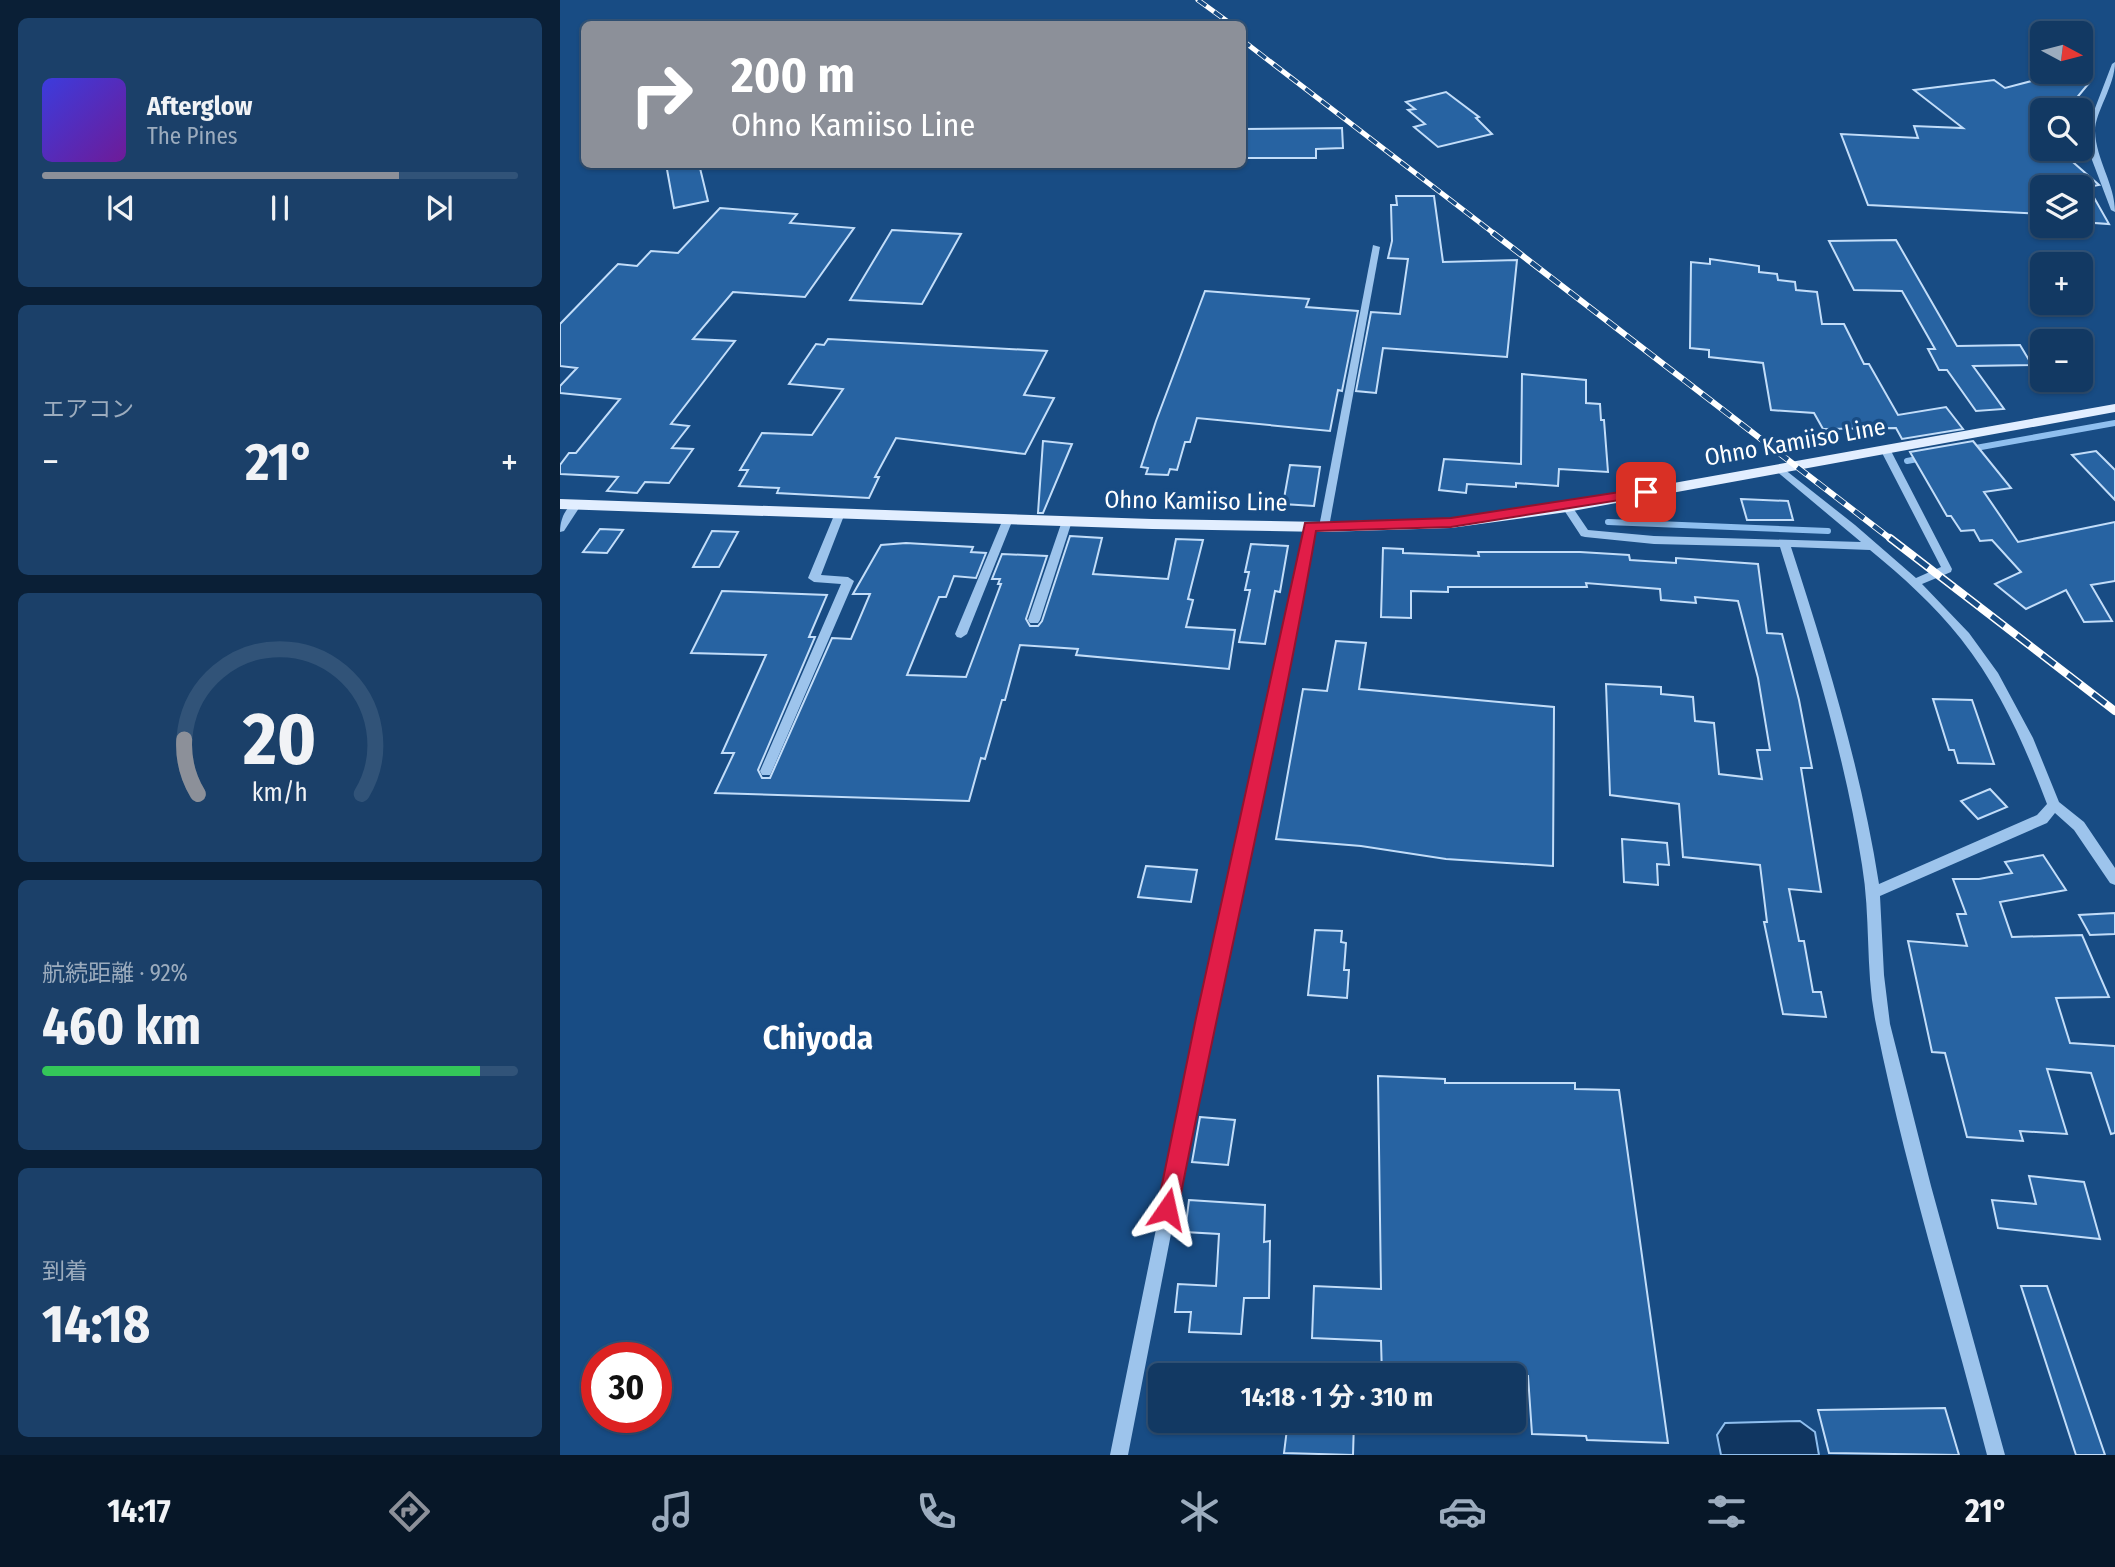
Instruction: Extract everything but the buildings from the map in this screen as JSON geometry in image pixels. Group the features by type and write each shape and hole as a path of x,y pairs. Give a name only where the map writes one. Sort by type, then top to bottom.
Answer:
{"main road":[{"name":"Ohno Kamiiso Line","path":"560,504 1067,521 1317,526 1451,523 1567,506 2115,408"}],"street":[{"path":"2115,64 2091,129 2096,160 2115,209"},
{"path":"1119,1455 1206,1018 1292,626 1317,526 1376,247"},
{"path":"1885,449 1947,569 1913,583"},
{"path":"1779,468 1913,583 1964,635 1997,681 2029,737 2054,805 2079,826 2115,879"},
{"path":"560,528 576,505"},
{"path":"1567,506 1585,533 1654,540 1870,546"},
{"path":"766,771 848,581 814,579 840,513"},
{"path":"961,634 1008,519"},
{"path":"1034,620 1067,521"},
{"path":"1784,543 1819,652 1862,823 1873,893 1874,954 1882,1021 1922,1188 1960,1317 1996,1455"},
{"path":"1873,893 2042,818 2054,805"}],"water":[{"path":"1800,1421 1815,1432 1819,1455 1721,1455 1717,1435 1725,1423"}],"waterway":[{"path":"1970,449 2115,423"},
{"path":"1907,461 1923,458"},
{"path":"1608,522 1828,531"}],"railway":[{"path":"1198,0 1227,21"},
{"path":"1246,43 1496,235"},
{"path":"1493,233 1892,540"},
{"path":"1890,538 2115,711"}],"district":[{"name":"Chiyoda","path":"818,1037"}],"route":[{"path":"1167,1209 1292,626 1310,526 1451,523 1646,492"}]}
